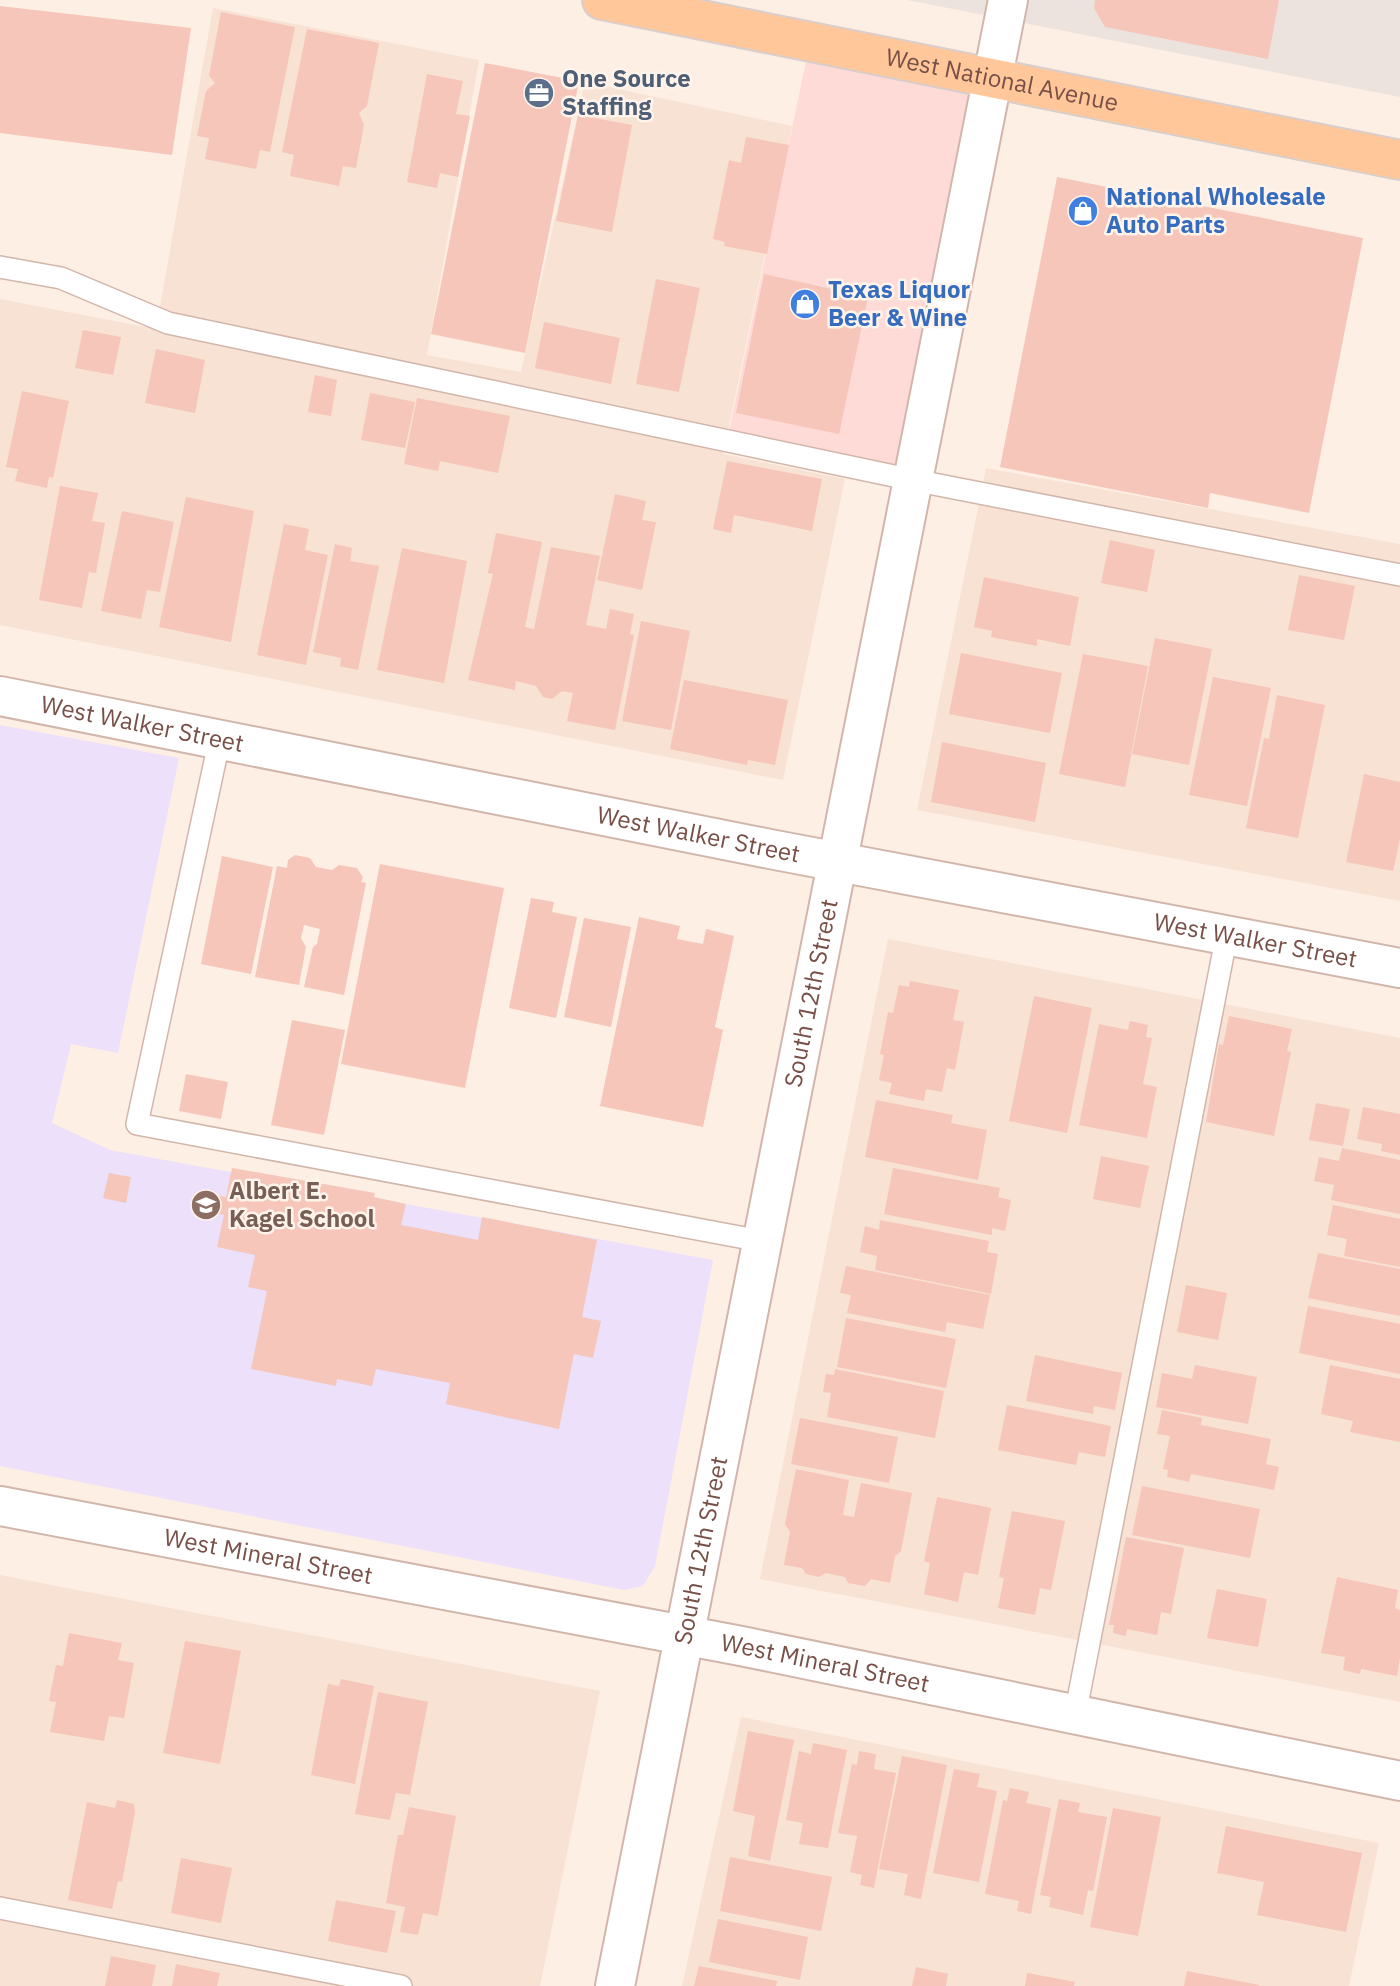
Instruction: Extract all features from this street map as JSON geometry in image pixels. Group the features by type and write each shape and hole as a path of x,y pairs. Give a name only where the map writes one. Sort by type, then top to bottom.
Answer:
{"main road":[{"name":"West National Avenue","path":"602,0 657,5 992,78 1400,160"}],"street":[{"name":"South 12th Street","path":"615,1986 1008,0"},
{"name":"West Walker Street","path":"0,696 837,863 1400,968"},
{"name":"West Mineral Street","path":"0,1506 685,1635 1400,1781"}],"lane":[{"path":"0,267 61,278 168,323 914,480 1400,575"},
{"path":"220,738 137,1124 761,1241"},
{"path":"1074,1715 1227,934"},
{"path":"0,1908 401,1986"}],"shaded area":[{"path":"907,0 1400,0 1400,97"},
{"path":"213,8 479,60 427,355 521,372 585,82 792,126 723,454 845,479 783,780 0,625 0,299 156,329"},
{"path":"810,42 992,78 913,480 727,441"},
{"path":"986,468 1400,544 1400,901 917,810"},
{"name":"Albert E. Kagel School","path":"0,725 179,758 118,1053 71,1044 52,1123 110,1150 713,1260 655,1566 643,1586 624,1590 0,1466"},
{"path":"888,939 1400,1038 1400,1702 760,1579"},
{"path":"0,1575 600,1691 540,1986 0,1986"},
{"path":"741,1717 1379,1843 1349,1986 682,1986"}],"building":[{"path":"1095,0 1279,0 1268,59 1105,27 1094,8"},
{"path":"0,6 191,28 172,155 0,133"},
{"path":"221,12 295,27 270,152 260,150 256,169 205,159 209,138 197,136 206,91 215,83 209,76"},
{"path":"307,29 379,43 367,106 359,113 364,125 356,168 343,166 339,186 290,176 294,155 282,152"},
{"path":"485,63 579,81 525,353 431,334"},
{"path":"427,74 463,81 456,114 470,116 458,177 440,173 437,188 407,182"},
{"path":"578,115 632,125 612,232 556,221"},
{"path":"746,137 789,145 767,254 724,246 725,242 713,239 729,160 741,163"},
{"path":"1057,177 1363,238 1309,513 1210,493 1208,508 1000,467"},
{"path":"764,274 868,297 839,434 736,413"},
{"path":"656,279 700,288 679,392 636,384"},
{"path":"544,322 620,338 611,384 535,368"},
{"path":"83,330 121,337 113,375 75,368"},
{"path":"156,349 205,360 195,413 145,403"},
{"path":"315,375 337,380 331,416 308,412"},
{"path":"22,391 69,401 53,478 49,477 47,488 15,481 18,469 6,467"},
{"path":"370,393 415,402 405,448 361,440"},
{"path":"417,398 510,416 498,473 440,461 438,471 404,464"},
{"path":"727,461 822,479 812,531 734,515 731,533 713,529"},
{"path":"60,486 98,493 92,521 105,523 96,573 89,572 82,608 39,600"},
{"path":"615,494 646,501 642,520 656,522 642,590 597,580"},
{"path":"186,497 254,511 231,642 159,627"},
{"path":"122,511 174,522 160,592 147,590 141,619 101,611"},
{"path":"284,524 309,529 305,550 328,555 306,665 257,655"},
{"path":"496,533 542,542 525,627 534,629 551,547 600,556 586,625 606,629 610,609 634,614 630,634 634,635 615,730 567,721 573,693 562,691 552,699 543,697 536,686 516,681 515,690 468,680 493,574 488,573"},
{"path":"1110,540 1155,550 1147,592 1101,583"},
{"path":"335,544 352,548 350,561 379,566 358,670 340,666 341,658 313,652"},
{"path":"402,548 467,561 444,683 377,670"},
{"path":"1299,575 1355,586 1344,640 1288,630"},
{"path":"984,577 1079,597 1070,646 1037,639 1037,646 991,637 992,631 974,627"},
{"path":"641,621 690,631 671,730 622,721"},
{"path":"1155,638 1212,649 1189,765 1132,754"},
{"path":"961,653 1062,673 1050,733 949,714"},
{"path":"1083,654 1148,666 1125,787 1059,774"},
{"path":"1213,677 1271,688 1247,806 1189,795"},
{"path":"684,680 788,700 775,765 748,760 747,765 670,749"},
{"path":"1277,695 1325,705 1298,838 1246,828 1264,738 1269,739"},
{"path":"942,742 1046,763 1035,822 931,802"},
{"path":"1364,774 1400,782 1400,839 1393,871 1346,862"},
{"path":"295,855 310,858 316,867 332,870 339,865 357,868 363,877 361,882 366,883 344,995 304,987 320,929 304,925 301,938 306,947 299,985 255,977 277,866 287,868 288,860"},
{"path":"222,856 273,867 251,974 201,964"},
{"path":"380,864 504,888 465,1088 341,1064"},
{"path":"531,898 554,902 552,912 577,917 556,1018 509,1008"},
{"path":"639,917 680,926 677,939 703,944 706,929 734,936 715,1027 723,1030 703,1127 600,1106"},
{"path":"584,918 631,927 611,1027 564,1017"},
{"path":"910,981 959,990 953,1020 964,1022 955,1070 947,1068 942,1092 926,1089 924,1101 889,1094 892,1083 879,1080 884,1055 880,1054 888,1012 893,1013 899,985 909,987"},
{"path":"1034,996 1092,1008 1067,1133 1009,1121"},
{"path":"1229,1016 1292,1029 1287,1051 1291,1052 1274,1136 1206,1122 1219,1044 1223,1045"},
{"path":"292,1020 345,1030 324,1135 271,1125"},
{"path":"1130,1021 1148,1025 1146,1037 1152,1038 1143,1084 1157,1087 1147,1138 1079,1125 1099,1024 1128,1030"},
{"path":"186,1074 228,1082 221,1119 179,1111"},
{"path":"876,1100 953,1115 951,1123 987,1130 978,1180 865,1157"},
{"path":"1316,1103 1350,1109 1343,1146 1309,1140"},
{"path":"1363,1107 1400,1114 1400,1155 1381,1151 1382,1144 1357,1139"},
{"path":"1342,1148 1400,1160 1400,1214 1331,1200 1334,1185 1314,1181 1319,1157 1339,1161"},
{"path":"1101,1156 1149,1166 1140,1208 1093,1199"},
{"path":"232,1168 375,1193 374,1197 406,1204 401,1225 478,1240 482,1217 597,1240 582,1317 601,1321 593,1358 574,1354 559,1429 446,1404 450,1383 376,1369 372,1386 337,1379 336,1386 251,1369 267,1291 248,1287 255,1255 217,1247 224,1215 201,1210 205,1193 226,1197"},
{"path":"893,1168 1000,1188 998,1197 1011,1200 1005,1231 992,1228 992,1235 884,1214"},
{"path":"109,1173 131,1177 126,1203 103,1198"},
{"path":"1333,1205 1400,1219 1400,1267 1344,1256 1347,1239 1327,1235"},
{"path":"880,1220 989,1241 987,1252 998,1254 991,1294 875,1270 877,1256 860,1252 865,1226 879,1230"},
{"path":"1318,1253 1400,1269 1400,1316 1308,1298"},
{"path":"846,1266 990,1295 983,1329 947,1322 945,1332 847,1313 851,1295 840,1293"},
{"path":"1186,1285 1227,1293 1218,1340 1177,1332"},
{"path":"1308,1306 1400,1324 1400,1374 1299,1353"},
{"path":"846,1318 956,1339 946,1388 837,1367"},
{"path":"1035,1355 1122,1373 1115,1410 1094,1406 1093,1414 1026,1401"},
{"path":"1195,1365 1257,1377 1248,1424 1156,1407 1162,1373 1192,1379"},
{"path":"1330,1365 1400,1379 1400,1442 1350,1432 1353,1421 1321,1414"},
{"path":"835,1369 944,1391 935,1438 827,1417 831,1393 823,1392 826,1374 834,1375"},
{"path":"1007,1405 1111,1426 1105,1457 1079,1452 1076,1465 998,1450"},
{"path":"1162,1410 1202,1418 1201,1425 1271,1439 1266,1464 1279,1467 1274,1490 1191,1474 1189,1482 1167,1477 1168,1470 1163,1469 1170,1436 1157,1434"},
{"path":"800,1418 898,1437 889,1483 791,1464"},
{"path":"796,1469 849,1480 843,1515 854,1517 861,1483 912,1493 901,1551 895,1556 890,1583 871,1579 865,1586 848,1583 845,1577 826,1573 819,1577 806,1574 802,1568 784,1565 790,1532 785,1524"},
{"path":"1142,1486 1260,1509 1250,1558 1132,1535"},
{"path":"937,1497 991,1508 978,1575 964,1572 958,1602 924,1594 930,1563 924,1561"},
{"path":"1012,1511 1065,1521 1051,1590 1040,1588 1035,1615 998,1608 1004,1578 999,1577"},
{"path":"1126,1537 1184,1548 1171,1614 1161,1612 1157,1635 1127,1629 1126,1636 1113,1633 1114,1625 1109,1625"},
{"path":"1337,1577 1398,1590 1395,1608 1400,1610 1400,1658 1397,1676 1361,1669 1360,1674 1343,1670 1345,1657 1321,1653"},
{"path":"1217,1589 1267,1599 1258,1647 1207,1638"},
{"path":"69,1633 122,1643 118,1660 134,1663 124,1718 109,1716 104,1741 50,1732 56,1702 49,1701 56,1665 63,1666"},
{"path":"185,1641 241,1651 220,1764 163,1753"},
{"path":"341,1679 374,1686 355,1784 311,1775 328,1684 339,1686"},
{"path":"378,1692 428,1702 410,1795 396,1793 390,1820 355,1814"},
{"path":"748,1731 794,1740 770,1861 748,1856 755,1816 733,1811"},
{"path":"813,1743 847,1750 828,1848 799,1844 803,1823 786,1820 799,1751 811,1754"},
{"path":"859,1751 876,1754 874,1769 896,1773 874,1888 860,1885 862,1875 850,1872 857,1836 838,1833 852,1764 857,1765"},
{"path":"902,1756 947,1765 921,1899 904,1895 908,1874 879,1869"},
{"path":"954,1769 980,1774 977,1787 997,1791 979,1882 933,1873"},
{"path":"1010,1788 1029,1792 1026,1803 1051,1808 1031,1914 1017,1911 1019,1901 985,1894 1003,1800 1007,1801"},
{"path":"1059,1799 1080,1803 1078,1812 1107,1817 1093,1891 1088,1890 1083,1915 1049,1907 1051,1897 1040,1895"},
{"path":"117,1800 134,1804 135,1812 122,1882 118,1881 112,1909 68,1900 87,1802 115,1808"},
{"path":"409,1807 456,1816 438,1916 423,1913 418,1935 400,1932 405,1907 386,1903 398,1835 403,1835"},
{"path":"1113,1808 1161,1817 1138,1936 1090,1927"},
{"path":"1226,1826 1362,1853 1346,1932 1257,1915 1264,1882 1217,1873"},
{"path":"730,1857 832,1877 821,1931 720,1911"},
{"path":"181,1858 232,1868 221,1923 171,1913"},
{"path":"336,1900 396,1911 387,1953 328,1941"},
{"path":"718,1919 808,1937 800,1980 709,1962"},
{"path":"111,1956 156,1965 152,1986 105,1986"},
{"path":"176,1964 220,1973 217,1986 172,1986"},
{"path":"699,1966 777,1981 776,1986 694,1986"},
{"path":"916,1967 948,1974 946,1986 912,1986"},
{"path":"1187,1971 1259,1985 1259,1986 1184,1986"},
{"path":"1027,1973 1075,1982 1074,1986 1025,1986"}],"place":[{"name":"One Source Staffing","path":"539,93"},
{"name":"National Wholesale Auto Parts","path":"1083,211"},
{"name":"Texas Liquor Beer & Wine","path":"805,304"},
{"name":"Albert E. Kagel School","path":"206,1205"}]}
